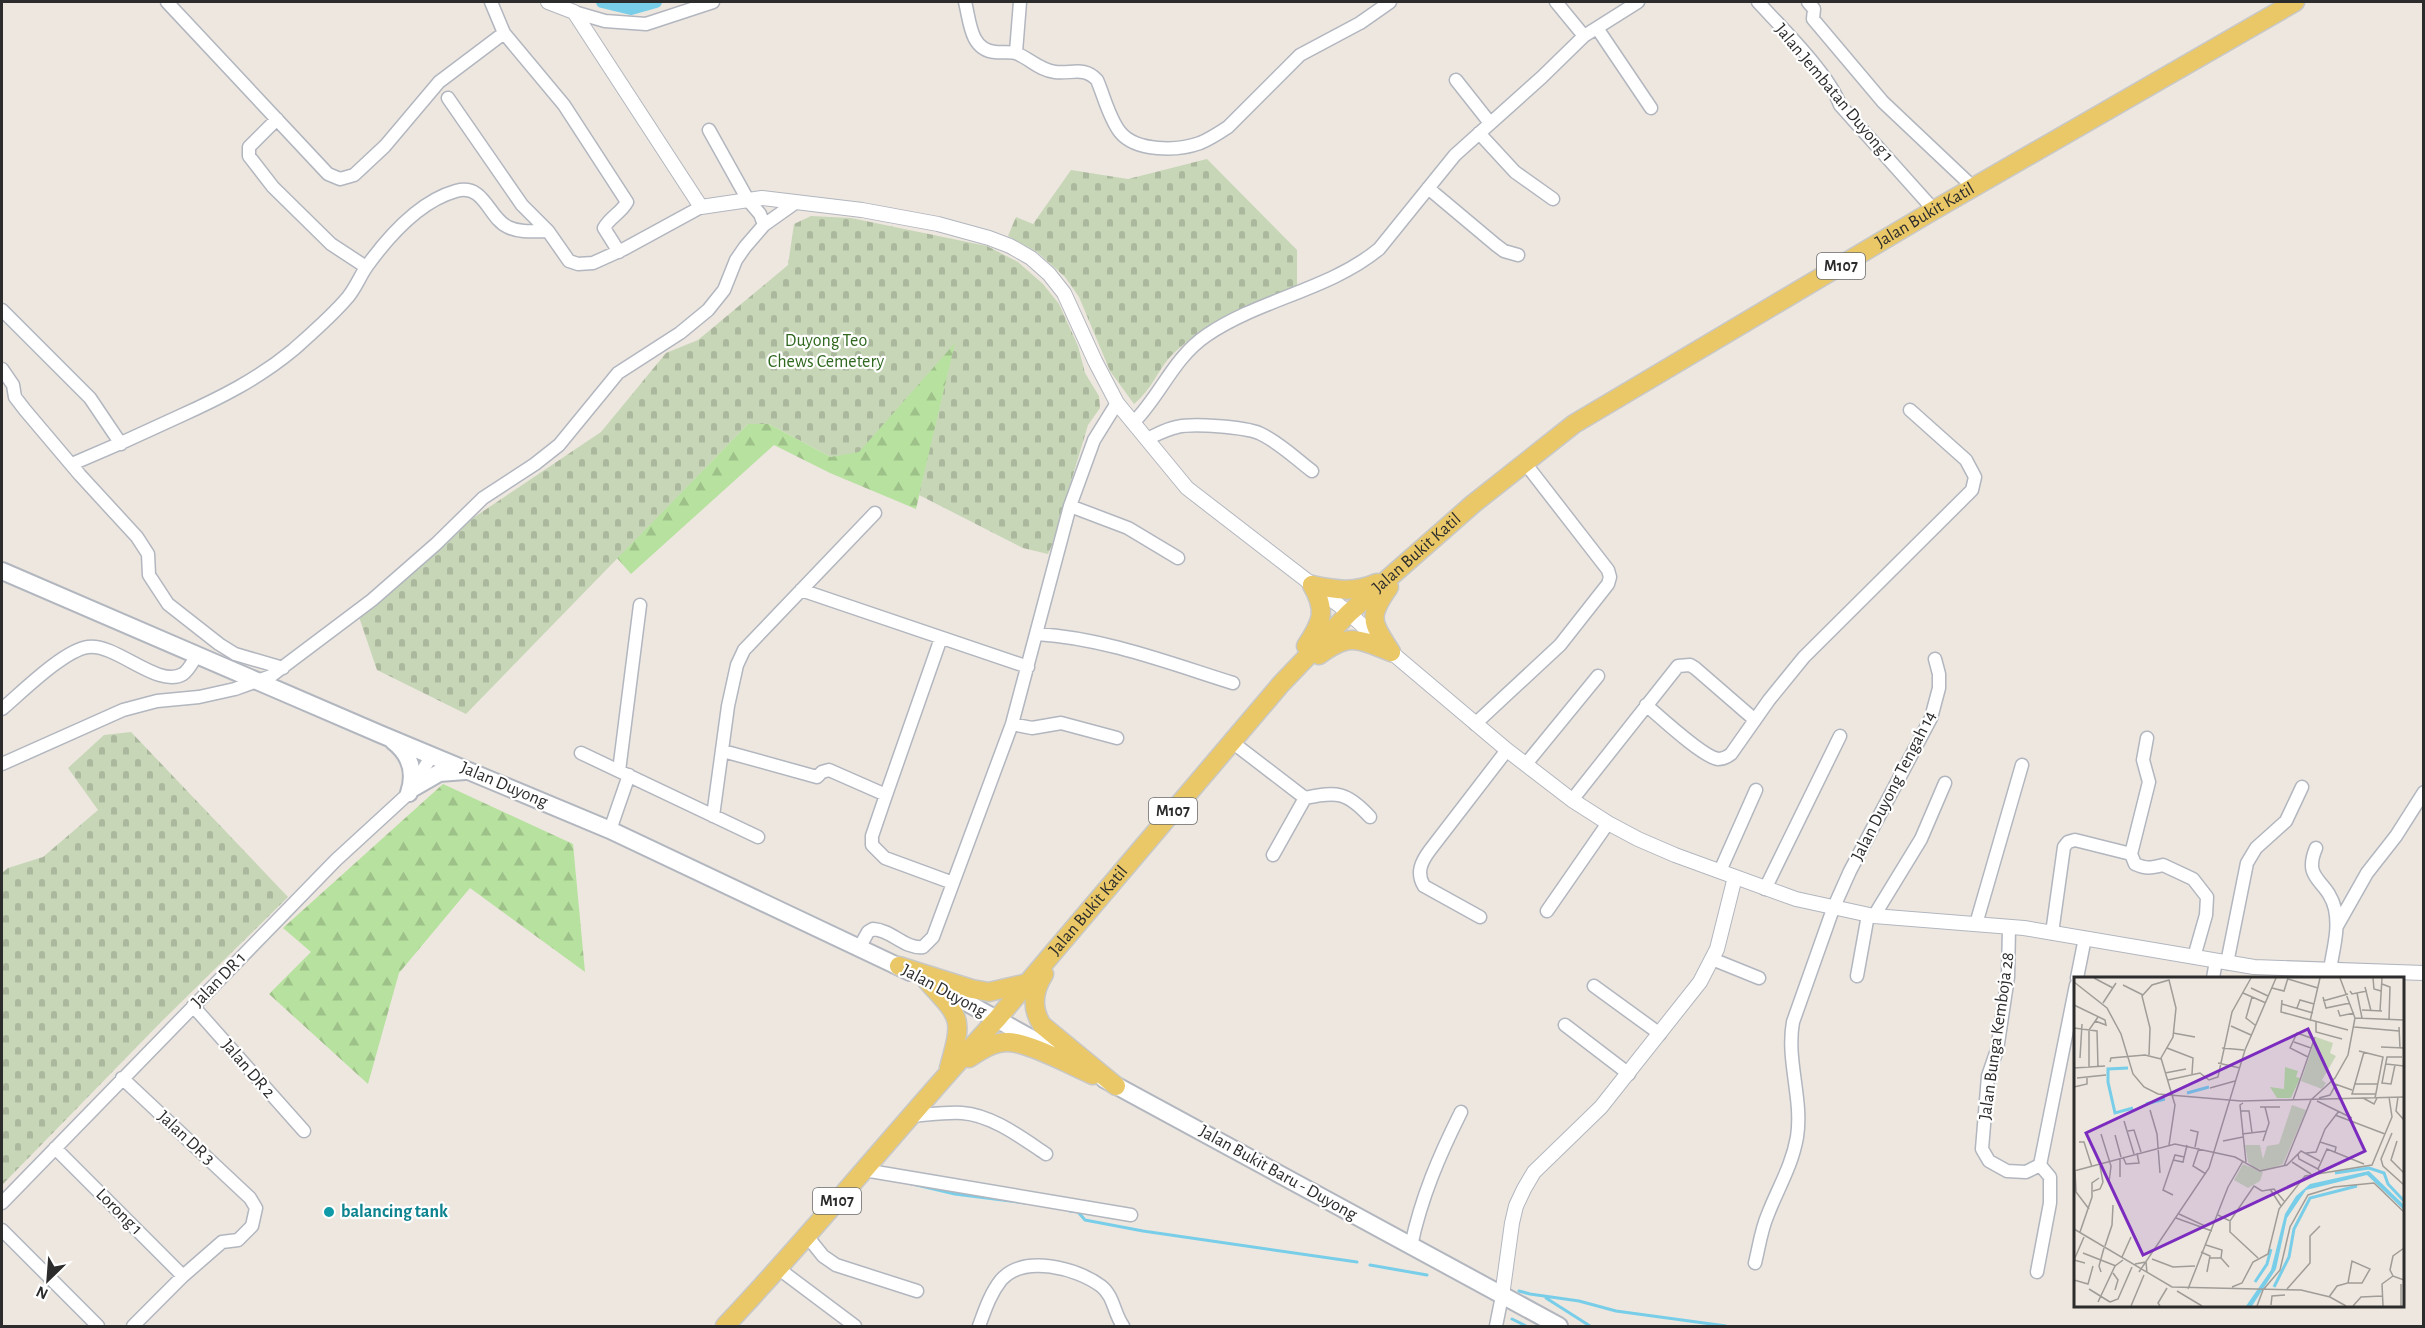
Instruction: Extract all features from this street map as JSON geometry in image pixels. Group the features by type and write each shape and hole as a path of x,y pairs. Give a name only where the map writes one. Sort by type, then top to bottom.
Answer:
{"main road":[{"name":"Jalan Bukit Katil","path":"725,1326 779,1269 910,1116 997,1019 1281,684 1349,613 1407,561 1574,424 1934,210 2295,2"},
{"path":"1391,652 1373,618 1375,605 1407,561"},
{"name":"Jalan Duyong","path":"2,571 380,734 610,830 899,966 997,1019"},
{"path":"1312,585 1339,591 1361,590 1388,578"},
{"path":"1281,684 1319,627 1322,614 1320,600 1312,585"},
{"path":"1281,684 1336,643 1352,639 1362,640 1391,652"},
{"path":"380,734 395,743 411,762 413,772 411,791"},
{"path":"411,791 439,772 472,772"},
{"path":"1066,939 1037,985 1033,1004 1036,1016 1042,1025 1116,1086"},
{"path":"899,966 972,989 989,992 1028,982"},
{"path":"927,981 953,1009 958,1024 957,1038 948,1073"},
{"name":"Jalan Bukit Baru - Duyong","path":"997,1019 1558,1326"},
{"path":"948,1073 982,1049 1011,1042 1034,1049 1116,1086"}],"street":[{"path":"167,2 328,174 339,179 354,176 386,146 439,82 504,33"},
{"path":"491,2 504,33 564,105 627,202 622,210 608,220 604,228 619,252"},
{"path":"548,2 605,21 635,25 646,24 713,2"},
{"path":"965,2 973,36 983,49 990,52 1016,52 1047,70 1058,72 1082,70 1091,74 1097,80 1120,132 1131,141 1158,147 1199,143 1228,127 1300,55 1360,23 1390,2"},
{"path":"1016,52 1020,2"},
{"path":"1556,2 1584,36"},
{"path":"1133,423 1152,401 1178,361 1205,336 1241,315 1342,274 1363,262 1391,236 1455,155 1584,36 1638,2"},
{"name":"Jalan Jembatan Duyong 1","path":"1758,2 1822,75 1836,94 1840,105 1934,210"},
{"path":"1808,2 1814,9 1813,20 1883,102 1974,188"},
{"path":"574,12 701,207"},
{"path":"1597,28 1651,108"},
{"path":"1456,80 1490,123"},
{"path":"448,98 522,205 548,231 568,261 578,264 593,263 619,252 701,207 762,198 831,206 938,224 1010,246 1031,258 1049,274 1064,293 1117,403 1187,488 1349,613 1475,724 1572,800 1608,823 1666,851 1765,888 1833,909 1871,916 2009,927 2254,967 2329,974 2424,973"},
{"path":"277,119 249,147 249,156 273,187 331,244 366,267"},
{"path":"709,130 748,200 760,214 764,225"},
{"path":"1479,133 1515,172 1553,199"},
{"path":"1428,188 1504,251 1518,255"},
{"path":"72,464 212,403 273,366 295,349 348,297 366,267 403,223 444,196 465,190 476,193 498,220 507,227 527,232 548,231"},
{"path":"2,761 123,710 157,701 199,697 259,682 284,668 372,600 436,544 483,498 535,464 559,445 618,373 680,333 708,310 724,290 736,260 745,247 764,225 795,203"},
{"path":"2,310 90,398 121,444"},
{"path":"2,369 13,385 15,397 137,537 148,554 149,575 168,604 235,654 284,668"},
{"path":"859,948 868,932 873,929 886,932 915,948 924,947 933,937 1012,724 1070,506 1094,440 1117,403"},
{"path":"1646,705 1702,751 1719,759 1731,754 1785,678 1804,657 1972,490 1974,477 1966,460 1910,410"},
{"path":"1147,439 1178,426 1248,430 1271,440 1312,471"},
{"path":"1475,724 1560,645 1604,591 1610,577 1602,561 1525,463"},
{"path":"1070,506 1128,528 1178,558"},
{"path":"713,816 728,705 737,666 744,650 874,513"},
{"path":"801,590 1028,667"},
{"path":"610,830 624,773 640,605"},
{"path":"1036,634 1059,635 1130,651 1233,683"},
{"path":"941,638 872,836 872,845 885,858 953,883"},
{"path":"2,709 64,657 87,647 107,650 161,674 174,677 185,673 197,655"},
{"name":"Jalan Duyong Tengah 14","path":"1755,1263 1762,1230 1789,1169 1798,1134 1797,1095 1790,1038 1793,1022 1833,909 1850,871 1931,718 1939,688 1939,674 1935,659"},
{"path":"1572,800 1673,669 1678,666 1690,665 1755,720"},
{"path":"1526,764 1598,676"},
{"path":"1012,724 1032,728 1061,723 1117,738"},
{"path":"1765,888 1840,736"},
{"path":"2147,738 2143,760 2149,782 2131,854 2135,864 2140,867 2147,869 2163,865 2193,879 2207,897 2205,915 2194,957"},
{"path":"1232,742 1305,798"},
{"path":"1480,917 1424,886 1419,872 1430,850 1507,750"},
{"path":"723,751 817,777 829,770 886,795"},
{"path":"581,753 758,837"},
{"name":"Jalan DR 1","path":"2,1203 122,1077 336,860 411,791 432,755"},
{"path":"1976,924 2022,765"},
{"path":"1857,976 1871,916 1921,839 1945,783"},
{"path":"2214,977 2222,962 2247,863 2256,849 2286,821 2302,787"},
{"path":"1720,872 1756,790"},
{"path":"2337,926 2367,873 2396,836 2424,792"},
{"path":"1273,855 1305,798 1329,793 1343,794 1360,806 1370,818"},
{"path":"1547,911 1608,823"},
{"path":"2052,933 2064,847 2068,842 2075,840 2131,854"},
{"path":"2316,848 2311,870 2332,898 2337,926 2329,974"},
{"path":"1496,1326 1512,1222 1524,1189 1534,1172 1601,1107 1700,982 1723,930 1735,877"},
{"name":"Jalan Bunga Kemboja 28","path":"2009,927 2008,977 1997,1050 1988,1076 1982,1149 1989,1161 2007,1171 2026,1172 2040,1165"},
{"path":"2077,977 2085,938"},
{"path":"1712,959 1758,978"},
{"path":"1594,986 1660,1034"},
{"path":"2037,1272 2050,1194 2050,1177 2040,1165 2074,995"},
{"name":"Jalan DR 2","path":"193,1006 304,1131"},
{"path":"1565,1025 1629,1074"},
{"name":"Jalan DR 3","path":"122,1077 250,1198 256,1208 255,1217 244,1234 237,1240 222,1242 183,1276"},
{"path":"1411,1246 1419,1209 1436,1163 1461,1112"},
{"path":"910,1116 946,1113 977,1116 1021,1137 1046,1154"},
{"name":"Lorong 1","path":"55,1148 183,1276"},
{"path":"864,1170 1131,1215"},
{"path":"2,1230 98,1326"},
{"path":"807,1236 823,1256 836,1265 916,1291"},
{"path":"980,1326 986,1305 1002,1279 1012,1272 1044,1265 1063,1268 1101,1287 1111,1299 1117,1318 1123,1326"},
{"path":"779,1269 855,1326"},
{"path":"133,1326 183,1276"}],"green space":[{"path":"1207,159 1297,250 1297,286 1246,306 1199,332 1170,357 1145,393 1134,404 1110,371 1079,297 1065,277 1037,252 1008,236 1016,217 1033,224 1071,170 1128,179"},
{"name":"Duyong Teo Chews Cemetery","path":"811,216 851,218 987,246 1018,262 1043,284 1059,304 1078,346 1085,373 1099,396 1100,408 1088,425 1048,554 1023,548 919,495 955,343 859,452 831,457 769,424 748,424 466,714 377,670 358,614 470,520 601,432 666,353 698,340 788,265 794,224"},
{"path":"956,341 916,509 830,473 774,445 631,574 617,558 748,424 769,424 831,457"},
{"path":"131,732 288,897 161,1022 2,1185 2,873 8,868 43,857 98,810 68,768 104,735"},
{"path":"443,784 573,844 585,972 470,888 399,973 368,1084 269,994 311,952 283,928"}],"waterway":[{"path":"602,2 631,9 656,2"},
{"path":"908,1183 955,1194 1025,1203"},
{"path":"1070,1211 1078,1212 1085,1220 1143,1231 1357,1262"},
{"path":"1370,1265 1427,1275"},
{"path":"1519,1291 1579,1301 1616,1311 1726,1326"},
{"path":"1546,1298 1590,1326"},
{"path":"1512,1319 1526,1326"}],"place":[{"name":"balancing tank","path":"329,1212"}]}
